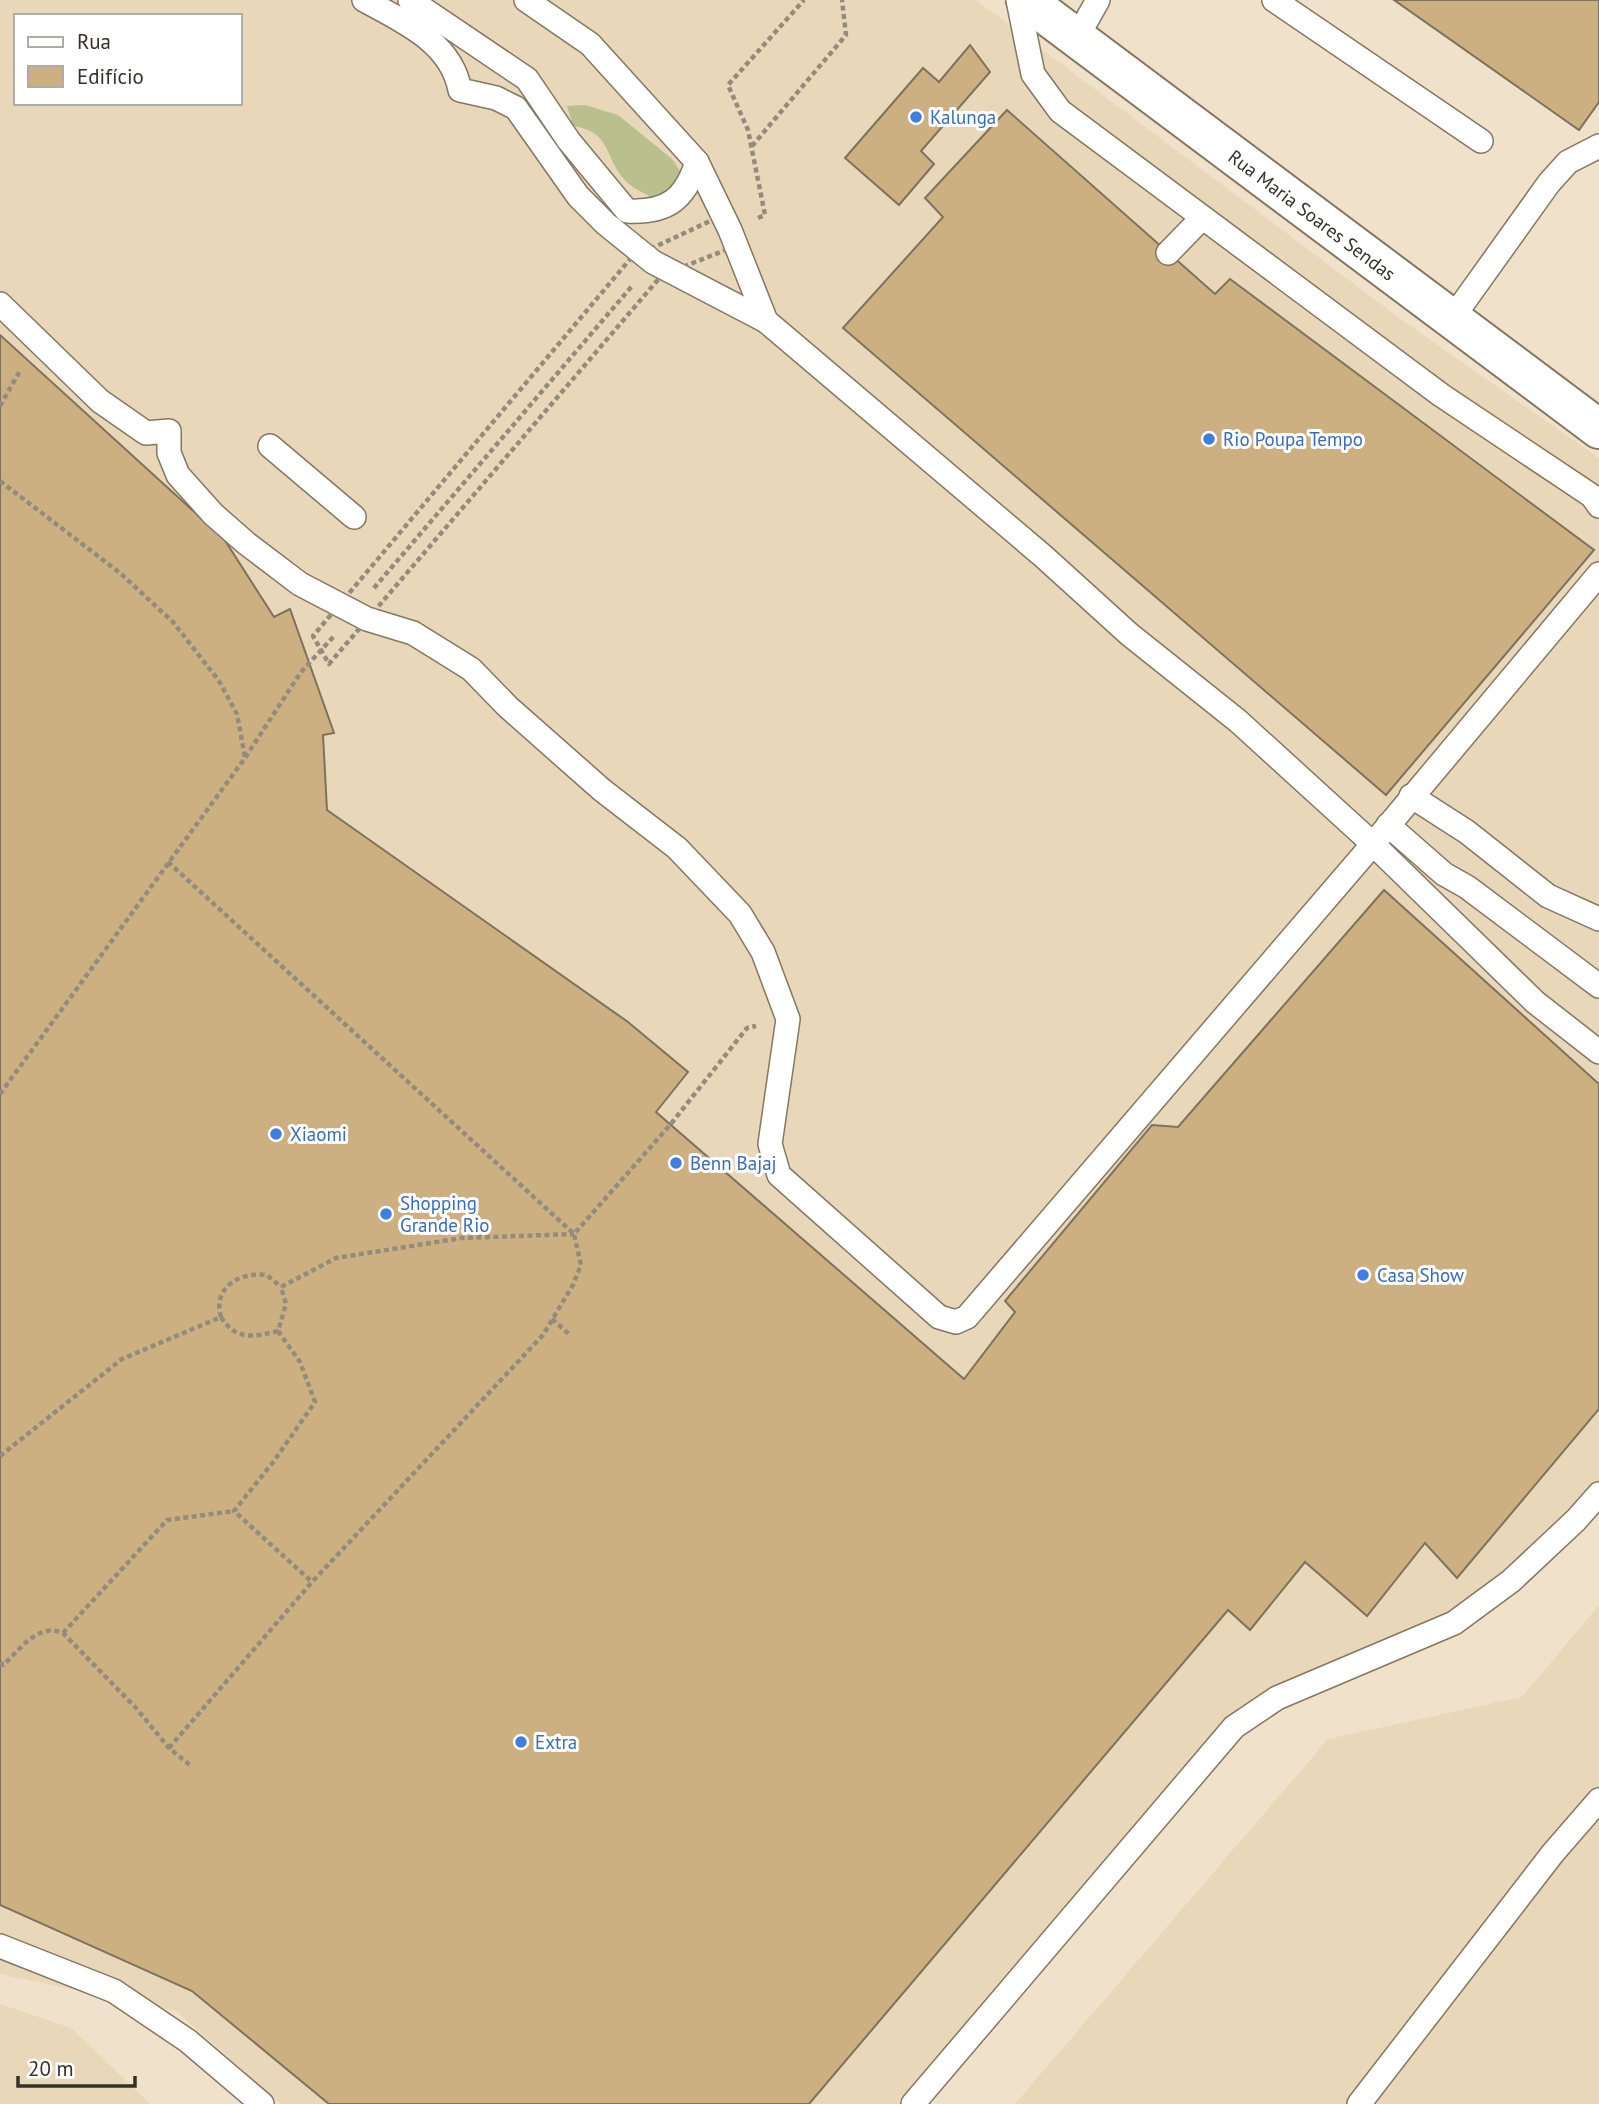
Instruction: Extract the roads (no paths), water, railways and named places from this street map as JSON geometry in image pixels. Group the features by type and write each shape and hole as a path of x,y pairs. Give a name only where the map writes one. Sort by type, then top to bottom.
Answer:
{"main road":[{"name":"Rua Maria Soares Sendas","path":"1026,0 1599,429"}],"lane":[{"path":"364,0 412,26 447,55 457,70 460,90 496,98 516,108 578,196 606,224 655,262 766,321 1043,556 1129,634 1238,721 1373,844 1535,1002 1599,1052"},
{"path":"410,0 527,79 569,141 627,211 647,212 667,206 689,187 697,162"},
{"path":"526,0 590,44 697,162 730,230 766,321"},
{"path":"1018,0 1033,74 1060,111 1200,219 1441,395 1592,496 1599,506"},
{"path":"1076,39 1098,0"},
{"path":"1275,0 1481,141"},
{"path":"1451,320 1549,183 1568,162 1599,146"},
{"path":"1168,253 1200,219"},
{"path":"0,304 100,401 146,433 169,430 169,453 178,475 213,514 300,584 354,611 413,633 471,669 508,707 602,790 677,848 740,914 763,952 788,1019 770,1144 779,1175 898,1277 939,1317 956,1322 967,1317 1373,844 1599,574"},
{"path":"270,446 354,517"},
{"path":"1411,796 1467,832 1548,896 1599,919"},
{"path":"1388,825 1444,874 1467,887 1599,986"},
{"path":"914,2104 1234,1727 1288,1693 1454,1623 1511,1581 1576,1520 1599,1494"},
{"path":"1359,2104 1553,1853 1599,1800"},
{"path":"0,1946 114,1991 188,2040 262,2104"}],"place":[{"name":"Kalunga","path":"916,117"},
{"name":"Rio Poupa Tempo","path":"1209,439"},
{"name":"Xiaomi","path":"276,1134"},
{"name":"Benn Bajaj","path":"676,1163"},
{"name":"Shopping Grande Rio","path":"386,1214"},
{"name":"Casa Show","path":"1363,1275"},
{"name":"Extra","path":"521,1742"}]}
